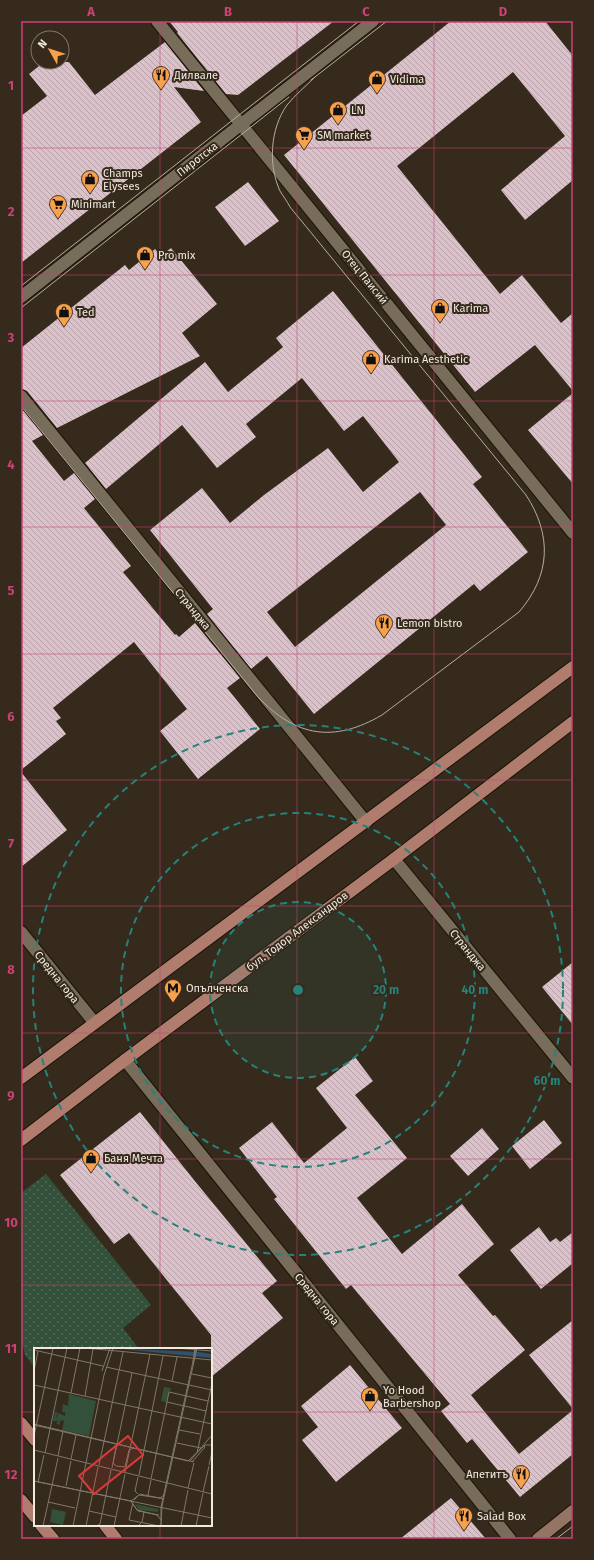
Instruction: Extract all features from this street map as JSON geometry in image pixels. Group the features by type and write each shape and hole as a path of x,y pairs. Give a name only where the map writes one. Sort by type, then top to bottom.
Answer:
{"main road":[{"path":"21,1078 94,1022 366,822 573,667"},
{"name":"бул. Тодор Александров","path":"21,1140 573,722"},
{"path":"21,1423 34,1439"},
{"path":"21,1500 34,1516"},
{"path":"538,1539 573,1511"},
{"path":"42,1526 53,1539"},
{"path":"106,1526 116,1539"}],"street":[{"name":"Отец Паисий","path":"157,21 573,533"},
{"name":"Пиротска","path":"21,297 373,21"},
{"name":"Странджа","path":"21,396 366,822"},
{"name":"Странджа","path":"394,859 573,1078"},
{"name":"Средна гора","path":"21,932 94,1022"},
{"name":"Средна гора","path":"125,1060 510,1539"}],"green space":[{"path":"46,1174 151,1305 123,1328 138,1348 34,1348 34,1367 25,1355 21,1336 21,1193"}],"building":[{"path":"169,21 334,21 238,95 226,94"},
{"path":"451,21 545,21 573,56 573,180 525,220 501,190 565,136 513,72 397,166 500,294 522,275 561,323 573,313 573,391 535,345 475,392 284,155"},
{"path":"165,42 204,91 174,87 201,122 21,263 21,116 47,96 29,74 34,70 70,70 70,63 95,95"},
{"path":"248,182 279,221 245,246 215,207"},
{"path":"171,248 217,304 182,333 200,356 57,428 27,391 21,389 21,348 125,265 129,270 155,249 161,256"},
{"path":"333,291 482,477 473,484 528,552 480,591 474,584 314,714 267,656 251,669 207,614 213,609 150,530 202,488 230,523 264,495 328,448 363,492 399,462 363,416 344,431 302,378 246,424 256,437 217,468 182,425 106,489 85,463 205,362 228,392 283,347 276,338","holes":["420,492 446,525 295,647 267,612"]},
{"path":"573,393 573,484 528,430"},
{"path":"21,408 43,435 32,441 64,481 74,473 95,499 84,508 131,566 123,572 175,635 176,634 179,637 195,623 240,678 227,688 260,729 198,779 160,731 187,709 134,642 53,708 61,718 56,721 66,734 21,770"},
{"path":"21,772 67,830 21,867"},
{"path":"573,962 573,1025 542,987"},
{"path":"355,1057 373,1081 355,1095 407,1158 357,1198 402,1254 462,1204 494,1244 458,1275 493,1316 495,1315 525,1350 471,1395 519,1454 573,1410 573,1454 520,1497 472,1439 467,1443 441,1411 450,1404 351,1285 346,1289 274,1199 277,1197 239,1148 272,1122 304,1163 347,1128 316,1088"},
{"path":"140,1112 277,1281 262,1293 283,1318 212,1376 211,1335 129,1233 114,1244 60,1175"},
{"path":"544,1120 562,1143 530,1169 512,1146"},
{"path":"482,1128 499,1149 468,1176 450,1156"},
{"path":"539,1227 550,1242 556,1238 560,1242 573,1232 573,1263 541,1289 510,1250"},
{"path":"573,1320 573,1409 529,1355"},
{"path":"350,1365 402,1428 336,1482 302,1440 318,1427 301,1406"},
{"path":"451,1498 486,1539 400,1539"}],"tram line":[{"path":"21,286 359,21"},
{"path":"311,80 387,21"},
{"path":"21,406 258,697 287,721 301,728 316,732 348,730 382,715 519,612 530,598 537,584 542,569 544,555 544,540 540,525 526,495 290,207 280,191 276,181 272,159 274,136 277,125 287,105 315,77"},
{"path":"21,308 289,97"},
{"path":"556,1539 573,1526"}],"place":[{"name":"Дилвале","path":"161,90"},
{"name":"Vidima","path":"377,94"},
{"name":"LN","path":"338,125"},
{"name":"SM market","path":"304,150"},
{"name":"Champs Elysees","path":"90,194"},
{"name":"Minimart","path":"58,219"},
{"name":"Pro mix","path":"145,270"},
{"name":"Karima","path":"440,323"},
{"name":"Ted","path":"64,327"},
{"name":"Karima Aesthetic","path":"371,374"},
{"name":"Lemon bistro","path":"384,638"},
{"name":"Опълченска","path":"173,1003"},
{"name":"Баня Мечта","path":"91,1173"},
{"name":"Yo Hood Barbershop","path":"370,1411"},
{"name":"Апетитъ","path":"521,1489"},
{"name":"Salad Box","path":"464,1531"}]}
